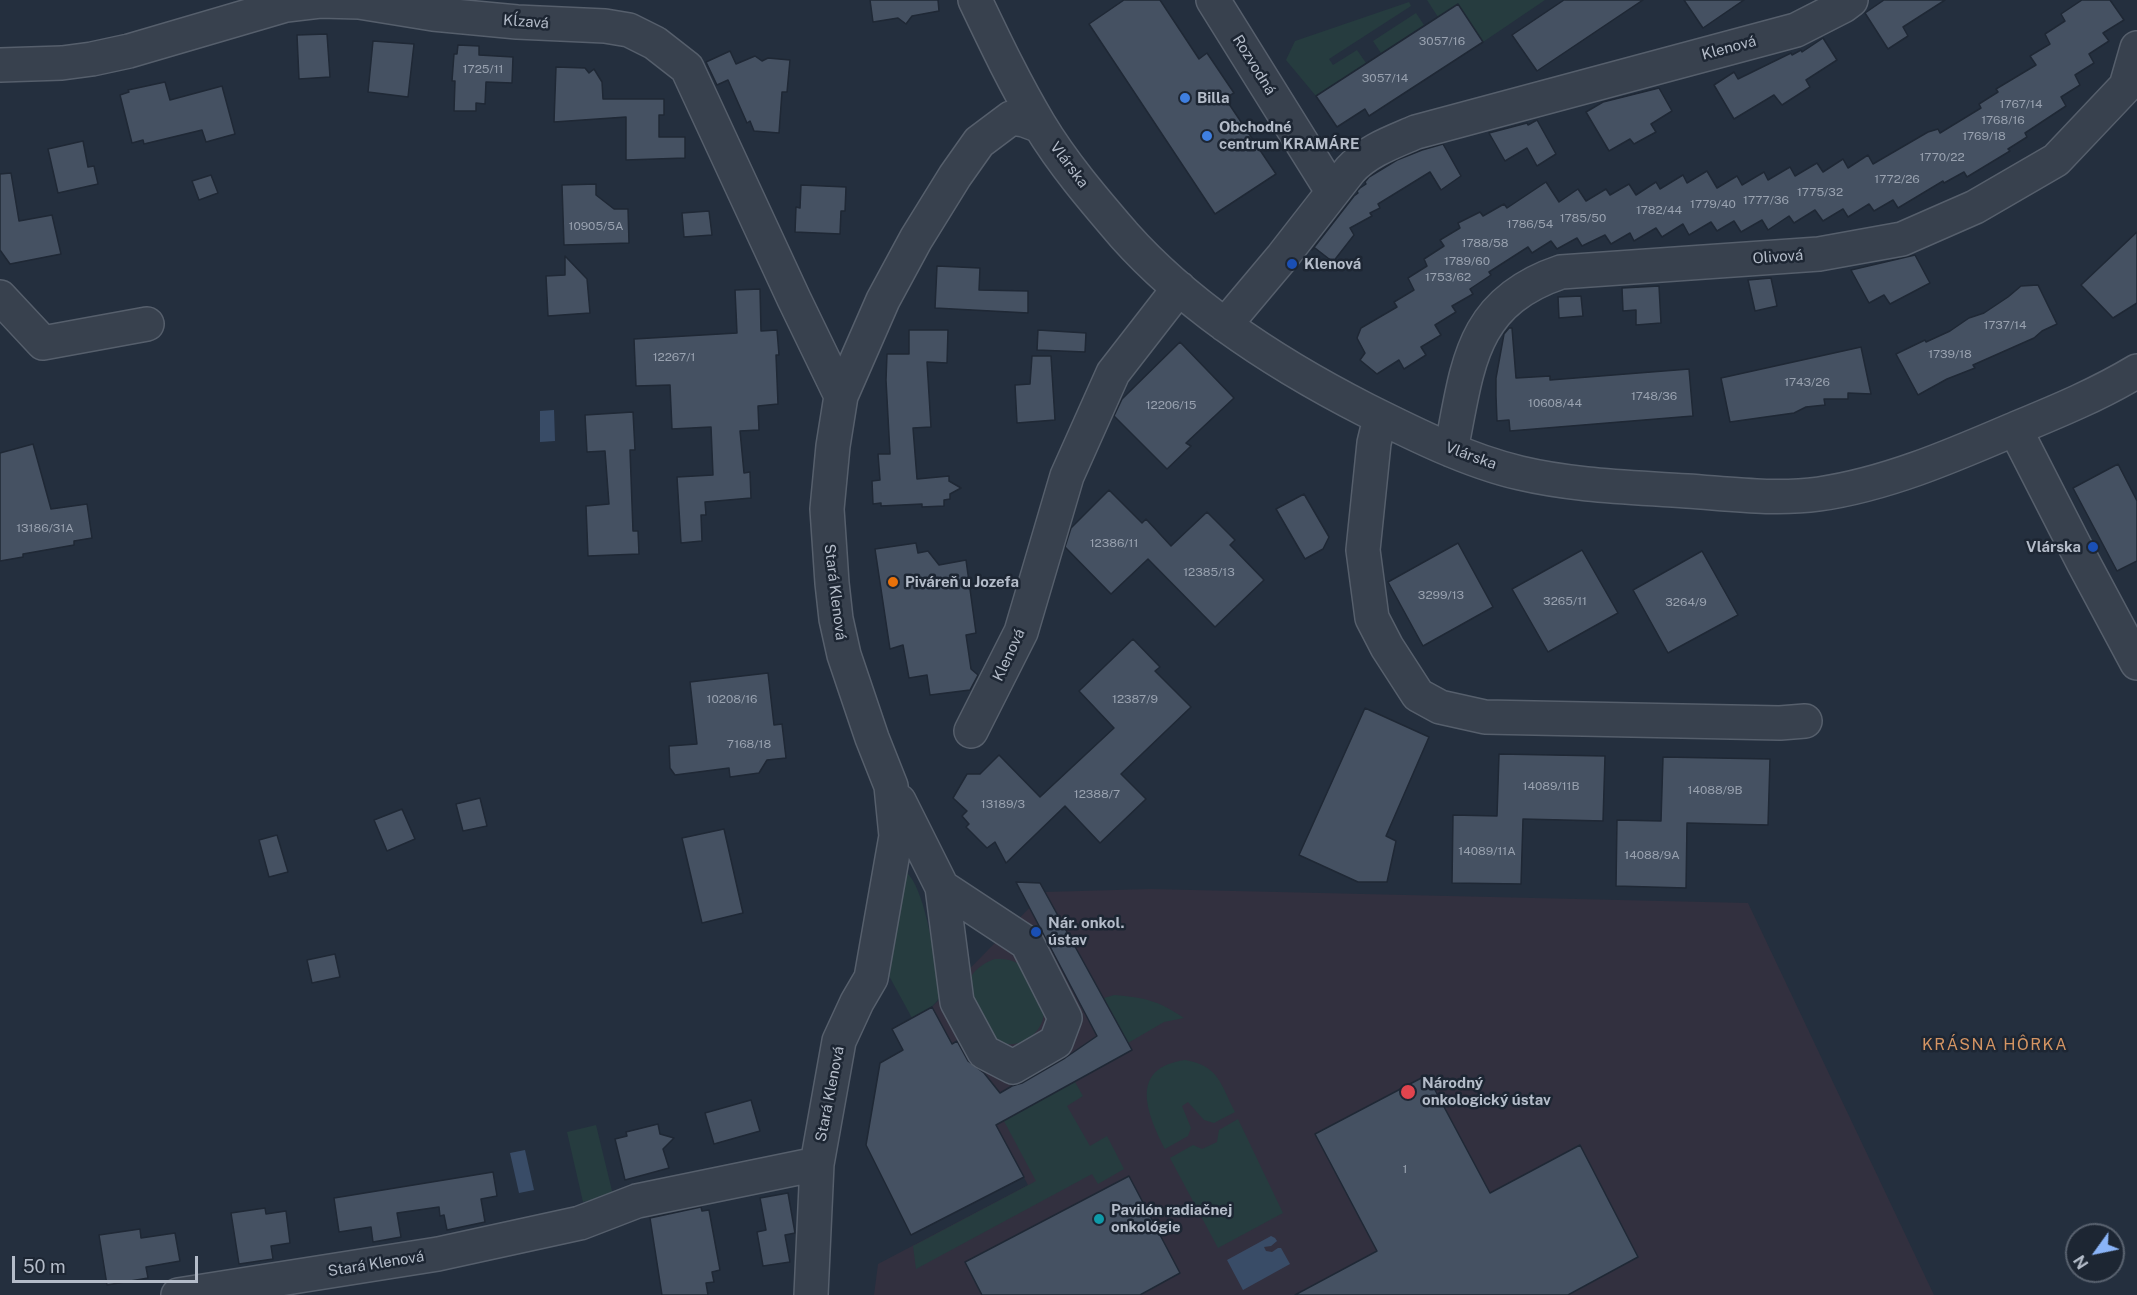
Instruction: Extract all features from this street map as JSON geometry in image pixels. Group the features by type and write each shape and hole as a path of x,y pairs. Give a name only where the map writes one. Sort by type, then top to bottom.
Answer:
{"street":[{"name":"Vlárska","path":"975,0 1011,74 1040,126 1079,181 1126,237 1179,288 1226,325 1291,370 1351,404 1452,450 1516,472 1552,480 1625,486 1767,496 1818,494 1861,486 1942,459 2115,385 2137,372"},
{"name":"Rozvodná","path":"1214,0 1332,191"},
{"name":"Klenová","path":"1226,325 1360,159 1416,132 1796,30 1851,0"},
{"name":"Kĺzavá","path":"0,65 62,63 92,59 140,48 286,5 320,1 359,2 465,17 605,26 629,30 655,43 687,68 841,396"},
{"name":"Olivová","path":"1452,450 1468,363 1481,334 1498,309 1520,291 1540,279 1561,272 1819,254 1902,239 1975,207 2056,160 2126,86 2137,48"},
{"name":"Stará Klenová","path":"810,1295 817,1164 839,1041 856,1002 871,978 896,836 891,786 844,655 835,610 827,509 832,446 841,396 883,300 916,239 979,142 1011,118 1040,126"},
{"name":"Klenová","path":"971,731 1021,632 1068,476 1113,373 1179,288"},
{"path":"0,297 44,343 147,324"},
{"path":"1380,418 1374,443 1363,550 1372,618 1387,647 1418,695 1440,707 1485,717 1780,723 1805,721"},
{"path":"2015,429 2137,663"},
{"path":"891,786 942,887 957,1002 984,1052 1012,1067 1056,1041 1065,1018 1027,943 942,887"},
{"name":"Stará Klenová","path":"177,1295 438,1254 580,1223 637,1201 817,1164"}],"shaded area":[{"name":"Národný onkologický ústav","path":"1150,889 1748,903 1934,1295 874,1295 878,1264 1028,1185 932,1007 1045,892"}],"green space":[{"path":"1427,0 1545,0 1483,42 1458,4 1438,17"},
{"path":"1409,2 1411,6 1329,59 1333,65 1357,50 1366,63 1316,96 1286,60 1295,41"},
{"path":"1416,13 1424,25 1381,53 1373,41"},
{"path":"906,872 918,891 923,905 931,936 940,992 932,1006 912,1018 888,974"},
{"path":"995,959 1009,960 1020,965 1043,1005 1043,1020 1038,1030 1026,1040 1016,1044 1001,1042 989,1032 980,1017 969,987 974,973 981,966"},
{"path":"1114,995 1151,1001 1184,1018 1164,1022 1128,1043 1104,998"},
{"path":"1185,1060 1212,1071 1222,1084 1235,1112 1214,1123 1204,1120 1188,1102 1182,1106 1191,1128 1188,1136 1165,1149 1148,1107 1149,1082 1156,1072 1167,1065"},
{"path":"1075,1082 1083,1096 1067,1106 1090,1146 1107,1136 1124,1169 1098,1184 1092,1174 916,1269 913,1246 1036,1181 1004,1121"},
{"path":"1238,1119 1283,1213 1218,1248 1170,1158 1193,1145 1202,1149 1217,1142 1219,1130"},
{"path":"596,1125 613,1195 583,1202 567,1132"}],"water":[{"path":"554,410 555,441 540,442 540,411"},
{"path":"525,1150 534,1190 519,1193 510,1153"},
{"path":"1271,1236 1277,1241 1271,1246 1264,1247 1266,1251 1272,1252 1281,1248 1290,1264 1243,1290 1227,1260"}],"building":[{"path":"870,0 938,0 939,11 912,16 906,24 898,18 873,22"},
{"name":"Obchodné centrum KRAMÁRE","path":"1124,0 1160,0 1199,59 1207,53 1234,93 1225,98 1276,174 1215,214 1089,24"},
{"path":"1564,0 1643,0 1537,71 1512,35"},
{"path":"1684,0 1744,0 1703,28"},
{"path":"1884,0 1945,0 1903,27 1908,36 1888,49 1865,13"},
{"path":"2082,0 2110,0 2124,20 2103,33 2109,41 2089,54 2094,63 2075,75 2080,85 2061,97 2066,106 2025,133 2027,137 2008,149 2010,151 1967,177 1964,172 1944,183 1943,181 1898,208 1893,200 1874,211 1869,204 1848,217 1843,209 1823,221 1815,210 1794,223 1789,216 1768,230 1762,220 1741,232 1734,221 1717,231 1711,222 1689,235 1683,224 1662,237 1656,228 1634,241 1630,233 1611,244 1605,235 1582,246 1577,238 1557,249 1551,241 1532,253 1528,247 1489,272 1491,275 1470,289 1473,294 1452,306 1456,312 1435,325 1441,335 1421,347 1426,355 1404,369 1399,360 1377,374 1360,360 1365,353 1357,338 1361,328 1397,307 1394,302 1414,290 1408,278 1427,266 1424,259 1444,246 1440,240 1460,228 1458,223 1480,212 1483,216 1504,204 1507,208 1546,182 1559,202 1578,189 1586,201 1606,189 1610,195 1629,184 1636,195 1656,182 1660,189 1683,175 1687,183 1707,171 1717,188 1737,176 1742,185 1764,172 1768,180 1790,167 1795,176 1817,163 1823,172 1843,159 1848,168 1868,155 1873,164 1928,132 1938,129 1940,133 1981,108 1979,104 1998,92 1996,89 2036,65 2030,56 2050,44 2045,34 2065,21 2061,14"},
{"path":"1458,4 1483,42 1369,116 1365,109 1337,127 1316,96"},
{"path":"327,34 330,77 299,79 297,35"},
{"path":"1823,38 1837,60 1806,80 1810,87 1782,105 1774,95 1734,119 1714,85 1734,72 1738,79 1791,53 1792,55 1801,50 1802,52"},
{"path":"373,41 414,44 408,97 368,92"},
{"path":"458,45 479,46 479,55 513,57 512,83 486,82 485,104 476,103 476,111 454,111 455,81 452,81 454,54 457,54"},
{"path":"730,51 736,64 755,56 762,61 768,58 790,60 787,92 782,92 779,133 754,131 750,121 747,123 728,80 717,85 706,62"},
{"path":"556,67 585,68 589,73 594,69 602,82 603,99 664,99 664,115 659,115 659,137 685,137 685,158 626,160 626,117 554,122"},
{"path":"165,82 170,100 222,86 235,134 206,142 202,130 144,144 143,140 132,143 120,95 129,92 128,90"},
{"path":"1659,88 1672,111 1651,124 1656,132 1634,144 1630,139 1609,151 1586,112 1603,102"},
{"path":"1537,120 1556,154 1537,166 1527,148 1505,161 1489,133 1527,123 1528,125"},
{"path":"83,141 88,167 94,166 98,184 58,193 48,149"},
{"path":"1443,144 1461,176 1441,190 1430,172 1378,204 1380,208 1370,213 1372,216 1350,228 1354,235 1333,262 1315,248 1312,250 1358,193 1357,191 1366,184 1369,177 1397,160"},
{"path":"11,173 19,221 52,215 61,254 10,264 0,250 0,174"},
{"path":"211,175 218,193 199,200 192,181"},
{"path":"596,184 596,195 614,209 628,209 629,243 564,245 562,185"},
{"path":"801,185 846,187 845,211 841,211 840,234 795,232 796,207 800,208"},
{"path":"709,211 712,235 684,237 682,213"},
{"path":"2137,232 2137,303 2113,318 2081,285"},
{"path":"1915,255 1930,283 1890,304 1884,295 1869,303 1851,270"},
{"path":"565,256 587,279 590,313 548,316 546,276 565,275"},
{"path":"937,266 980,268 979,290 1028,291 1028,313 935,308"},
{"path":"1771,278 1777,306 1755,311 1748,280"},
{"path":"2038,285 2057,324 2042,331 2034,338 1973,365 1975,368 1947,379 1918,395 1896,354 1950,331 1969,318 1984,313 2021,286"},
{"path":"1659,286 1661,323 1636,325 1636,310 1623,311 1622,288"},
{"path":"760,289 761,331 777,330 778,404 758,406 759,430 740,431 744,473 750,472 751,498 705,502 706,515 701,515 702,541 681,543 677,477 713,475 711,427 672,429 670,385 636,386 634,339 737,333 735,290"},
{"path":"1581,296 1583,316 1559,318 1558,297"},
{"path":"1512,328 1516,378 1550,376 1550,380 1689,369 1693,416 1510,431 1509,420 1497,421 1496,396 1496,378 1504,334"},
{"path":"909,330 948,330 947,363 927,362 931,427 913,428 917,479 949,476 949,481 961,488 950,494 950,499 944,500 944,506 873,504 872,481 880,480 878,454 890,454 887,354 909,354"},
{"path":"1038,330 1086,333 1085,352 1037,350"},
{"path":"1180,342 1234,398 1186,443 1191,446 1167,469 1114,416 1122,399"},
{"path":"1861,347 1871,394 1848,393 1848,399 1824,399 1825,405 1806,407 1794,413 1730,422 1721,378"},
{"path":"1032,356 1051,356 1055,420 1017,423 1015,385 1030,384"},
{"path":"633,412 635,450 630,450 633,531 638,531 639,554 588,556 586,506 609,504 605,451 587,452 585,415"},
{"path":"33,444 51,509 87,504 92,538 74,541 74,545 23,554 23,557 0,561 0,453"},
{"path":"2118,464 2137,501 2137,561 2117,571 2073,488"},
{"path":"1109,490 1142,523 1146,519 1171,546 1207,512 1235,540 1230,545 1264,580 1215,627 1148,559 1111,594 1065,547 1071,528"},
{"path":"1304,494 1329,537 1323,549 1305,559 1276,509"},
{"path":"916,543 918,553 928,551 939,565 966,560 976,633 966,635 971,669 978,675 970,690 930,695 927,675 909,678 903,645 890,649 875,549"},
{"path":"1458,543 1493,607 1423,646 1388,582"},
{"path":"1582,550 1618,613 1548,652 1512,589"},
{"path":"1702,551 1738,615 1668,653 1633,590"},
{"path":"1133,639 1160,667 1155,671 1191,707 1121,774 1146,799 1100,843 1065,806 1006,863 995,842 987,848 966,827 969,824 962,816 967,811 953,798 967,774 980,774 999,755 1040,797 1114,728 1079,691"},
{"path":"768,673 774,725 782,724 786,758 767,760 759,773 730,777 729,768 675,775 670,768 669,746 697,744 690,682"},
{"path":"1365,708 1429,737 1386,836 1396,841 1387,882 1358,882 1299,855"},
{"path":"1499,754 1605,756 1603,821 1523,819 1521,884 1452,883 1453,815 1497,816"},
{"path":"1663,757 1770,759 1768,825 1687,823 1686,888 1616,886 1617,820 1661,821"},
{"path":"480,798 487,826 463,831 456,804"},
{"path":"402,809 415,839 387,851 374,820"},
{"path":"724,829 743,913 702,923 682,838"},
{"path":"277,835 288,872 269,877 259,840"},
{"path":"1016,882 1040,883 1132,1050 996,1125 1024,1177 911,1235 866,1145 880,1063 903,1050 892,1029 932,1007 952,1044 957,1041 968,1061 984,1073 1000,1093 1065,1058 1097,1036"},
{"path":"335,954 340,977 312,983 307,960"},
{"path":"1427,1075 1490,1193 1580,1145 1638,1257 1568,1295 1295,1295 1377,1251 1315,1134"},
{"path":"751,1100 760,1131 714,1144 705,1113"},
{"path":"658,1124 660,1134 674,1138 663,1149 669,1168 625,1180 615,1139 627,1136 626,1132"},
{"path":"493,1172 497,1196 481,1199 485,1222 447,1230 444,1215 440,1216 439,1207 397,1213 401,1237 373,1242 371,1227 339,1232 334,1198"},
{"name":"Pavilón radiačnej onkológie","path":"1129,1176 1180,1273 1140,1295 982,1295 965,1262"},
{"path":"788,1193 795,1233 785,1235 790,1262 763,1266 757,1232 766,1230 760,1198"},
{"path":"701,1207 702,1211 709,1210 720,1270 712,1272 714,1282 706,1283 708,1295 662,1295 650,1218"},
{"path":"265,1208 266,1214 286,1211 290,1243 271,1246 273,1259 239,1264 231,1213"},
{"path":"140,1229 141,1238 175,1233 180,1261 146,1267 148,1278 107,1285 99,1235"}],"place":[{"name":"Billa","path":"1185,98"},
{"name":"Obchodné centrum KRAMÁRE","path":"1207,136"},
{"name":"Klenová","path":"1292,264"},
{"name":"Vlárska","path":"2093,547"},
{"name":"Piváreň u Jozefa","path":"893,582"},
{"name":"Nár. onkol. ústav","path":"1036,932"},
{"name":"Národný onkologický ústav","path":"1408,1092"},
{"name":"Pavilón radiačnej onkológie","path":"1099,1219"}],"district":[{"name":"KRÁSNA HÔRKA","path":"1995,1045"}]}
